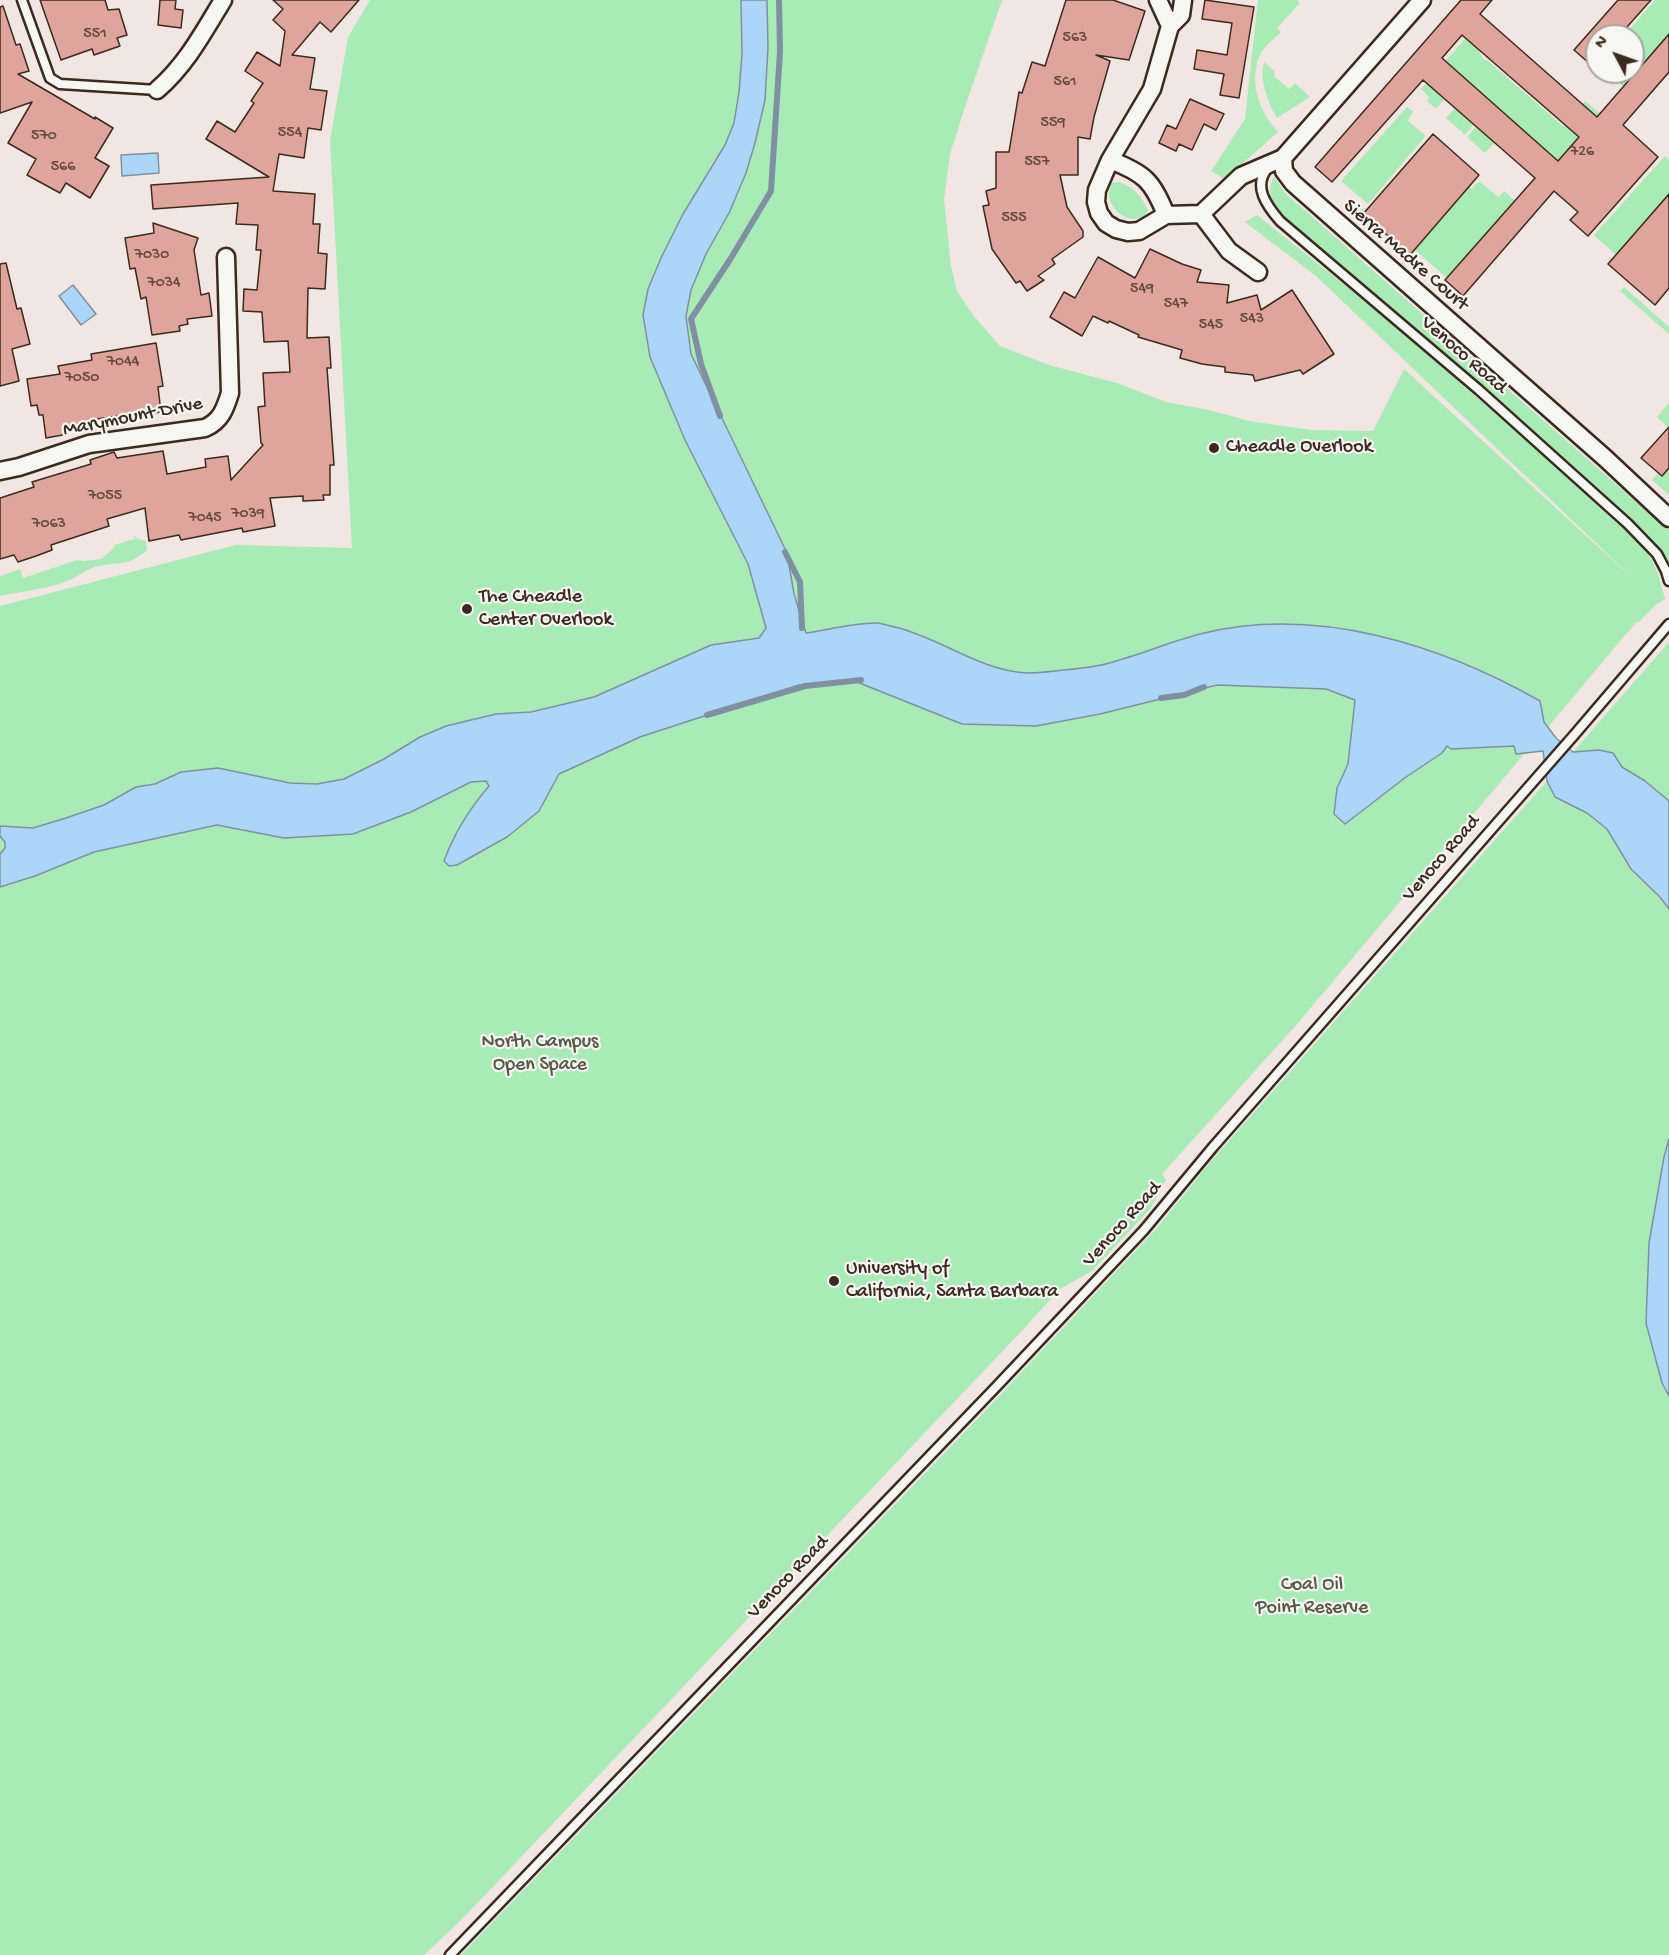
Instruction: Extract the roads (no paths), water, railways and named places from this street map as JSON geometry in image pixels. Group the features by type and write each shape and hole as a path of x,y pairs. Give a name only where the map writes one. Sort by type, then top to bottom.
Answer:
{"street":[{"path":"157,90 192,52 223,0"},
{"path":"1158,0 1170,26"},
{"path":"1183,0 1181,15 1170,26 1152,89 1110,160 1097,190 1096,202 1099,213 1116,229 1128,232 1139,231 1166,215 1201,214 1241,176 1283,158 1422,0"},
{"name":"Sierra Madre Court","path":"1283,158 1284,171 1293,183 1356,241 1605,458 1669,518"},
{"path":"1110,160 1143,176 1158,194 1166,215"},
{"path":"1201,214 1230,250 1258,272"},
{"name":"Marymount Drive","path":"0,471 89,444 205,428 216,423 230,393 226,257"}],"lane":[{"path":"22,0 50,78 60,84 157,90"},
{"name":"Venoco Road","path":"1283,158 1269,166 1261,182 1264,201 1280,221 1479,390 1628,524 1657,554 1669,581"},
{"name":"Venoco Road","path":"450,1955 1144,1230 1213,1147 1669,624"}],"water":[{"path":"741,0 767,0 768,48 765,100 746,173 729,213 706,254 691,290 686,316 691,354 787,553 794,594 806,633 878,623 912,632 993,667 1028,673 1103,665 1200,634 1244,626 1288,624 1332,627 1376,635 1419,647 1461,662 1540,701 1544,722 1556,738 1573,752 1599,750 1613,753 1622,767 1645,781 1669,801 1669,909 1631,869 1607,829 1587,813 1555,797 1547,781 1543,751 1516,754 1514,746 1451,749 1447,746 1442,753 1406,777 1345,824 1334,814 1337,788 1348,764 1355,700 1326,689 1217,685 1100,714 1036,726 962,724 852,680 799,685 640,737 559,774 539,811 507,837 457,865 449,866 444,861 463,822 489,786 486,781 471,782 411,812 353,834 284,838 217,825 94,852 35,876 0,887 0,854 5,848 5,842 0,836 0,826 33,828 104,805 136,787 155,784 181,772 218,768 290,783 317,784 344,779 384,759 420,737 446,726 496,714 531,712 594,697 711,645 759,638 766,628 748,564 685,440 650,357 643,315 648,289 661,258 683,214 725,145 734,123 742,54"},
{"path":"158,153 159,173 122,176 121,155"},
{"path":"73,285 96,314 81,325 59,296"},
{"path":"1669,1139 1669,1396 1662,1383 1646,1323 1649,1243"}],"waterway":[{"path":"720,416 701,364 691,319 771,191 780,52 779,0"},
{"path":"785,552 800,582 802,628"},
{"path":"707,715 805,686 861,680"},
{"path":"1161,698 1184,695 1204,687"}],"place":[{"name":"Cheadle Overlook","path":"1214,448"},
{"name":"The Cheadle Center Overlook","path":"467,609"},
{"name":"University of California, Santa Barbara","path":"834,1281"}],"park label":[{"name":"North Campus Open Space","path":"540,1054"},
{"name":"Coal Oil Point Reserve","path":"1312,1598"}]}
